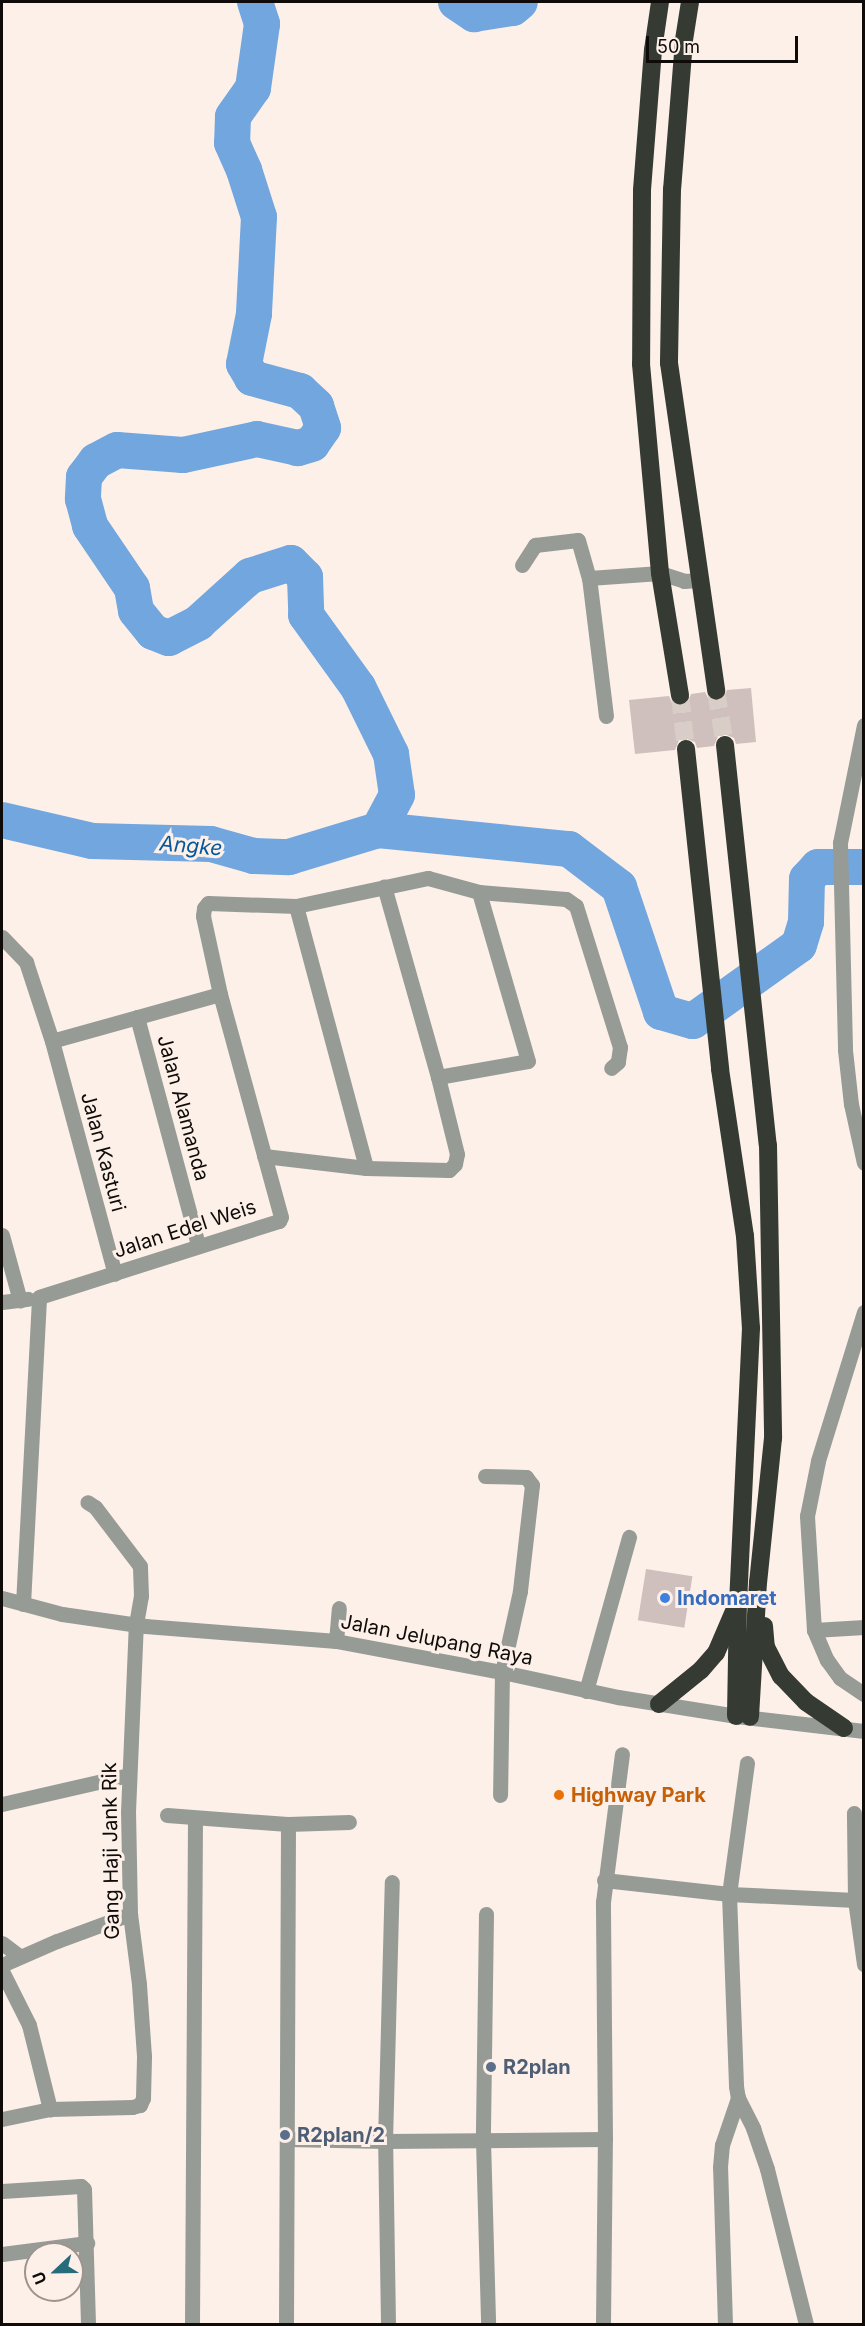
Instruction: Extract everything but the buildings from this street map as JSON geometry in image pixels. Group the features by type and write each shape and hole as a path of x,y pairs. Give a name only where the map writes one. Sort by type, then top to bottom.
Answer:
{"highway":[{"path":"660,2 653,50 642,192 641,364 660,573 680,695"},
{"path":"690,2 684,40 672,189 669,363 716,691"},
{"path":"725,745 768,1145 773,1438 743,1717"},
{"path":"686,749 720,1069 745,1236 751,1328 738,1601 743,1717"},
{"path":"758,1582 766,1647 781,1676 806,1702 844,1728"},
{"path":"659,1704 701,1670 716,1653 738,1601"}],"street":[{"path":"522,565 535,545 578,540 589,578 606,716"},
{"path":"589,578 660,573 684,581 700,580"},
{"path":"864,725 840,843 845,1050 851,1104 864,1163"},
{"path":"366,1168 296,906 428,878 479,892 572,902 620,1047 618,1062 611,1068"},
{"path":"264,1156 366,1168 449,1170 455,1164 457,1154 438,1077 384,886"},
{"path":"438,1077 528,1061 479,892"},
{"name":"Jalan Edel Weis","path":"2,1302 39,1297 279,1221 281,1212 220,994 204,908 208,903 296,906"},
{"name":"Jalan Kasturi","path":"2,937 27,962 52,1041 115,1274"},
{"path":"52,1041 220,994"},
{"name":"Jalan Alamanda","path":"137,1017 198,1245"},
{"path":"2,1235 20,1301"},
{"path":"23,1604 37,1378 39,1297"},
{"path":"864,1312 818,1461 807,1516 814,1630 827,1660 840,1678 864,1694"},
{"path":"484,1476 526,1477 532,1485 520,1591 502,1672 500,1796"},
{"name":"Gang Haji Jank Rik","path":"50,2109 132,2107 140,2105 143,2098 144,2056 130,1914 129,1774 136,1624 141,1596 140,1566 95,1507 87,1503"},
{"path":"586,1691 629,1537"},
{"name":"Jalan Jelupang Raya","path":"2,1598 62,1614 136,1624 336,1641 659,1704 743,1717 864,1731"},
{"path":"336,1641 339,1608"},
{"path":"814,1630 864,1627"},
{"path":"603,2325 604,1880 622,1754"},
{"path":"725,2325 720,2167 722,2145 738,2098 729,1894 747,1762"},
{"path":"2,1804 129,1774"},
{"path":"854,1813 855,1900 864,1964"},
{"path":"167,1815 288,1824 349,1822"},
{"path":"192,2325 195,1818"},
{"path":"286,2325 288,1824"},
{"path":"604,1880 729,1894 855,1900"},
{"path":"388,2325 385,2141 392,1882"},
{"path":"2,1965 19,1956 130,1914"},
{"path":"486,1914 483,2140 488,2325"},
{"path":"2,1944 19,1956"},
{"path":"2,1971 29,2025 50,2109 2,2119"},
{"path":"738,2098 753,2128 767,2169 806,2325"},
{"path":"287,2139 385,2141 605,2139"},
{"path":"2,2191 81,2186 84,2189 88,2325"},
{"path":"2,2254 87,2243"}],"waterway":[{"path":"255,2 262,24 253,88 233,117 232,143 244,170 259,217 254,314 244,364 252,378 300,391 316,406 323,428 312,444 298,448 257,439 183,455 117,450 96,461 84,477 83,499 90,526 132,588 136,611 153,632 169,638 198,623 250,576 291,563 305,577 306,615 358,687 391,754 397,795 378,830"},
{"path":"456,2 474,14 513,8 520,2"},
{"name":"Angke","path":"2,820 92,841 211,844 254,856 289,857 378,830 569,849 619,887 661,1012 693,1021 799,945 806,922 807,879 818,867 864,867"}],"tunnel":[{"path":"716,691 725,745"},
{"path":"680,695 686,749"}],"place":[{"name":"Indomaret","path":"665,1598"},
{"name":"Highway Park","path":"559,1795"},
{"name":"R2plan","path":"491,2067"},
{"name":"R2plan/2","path":"285,2135"}]}
